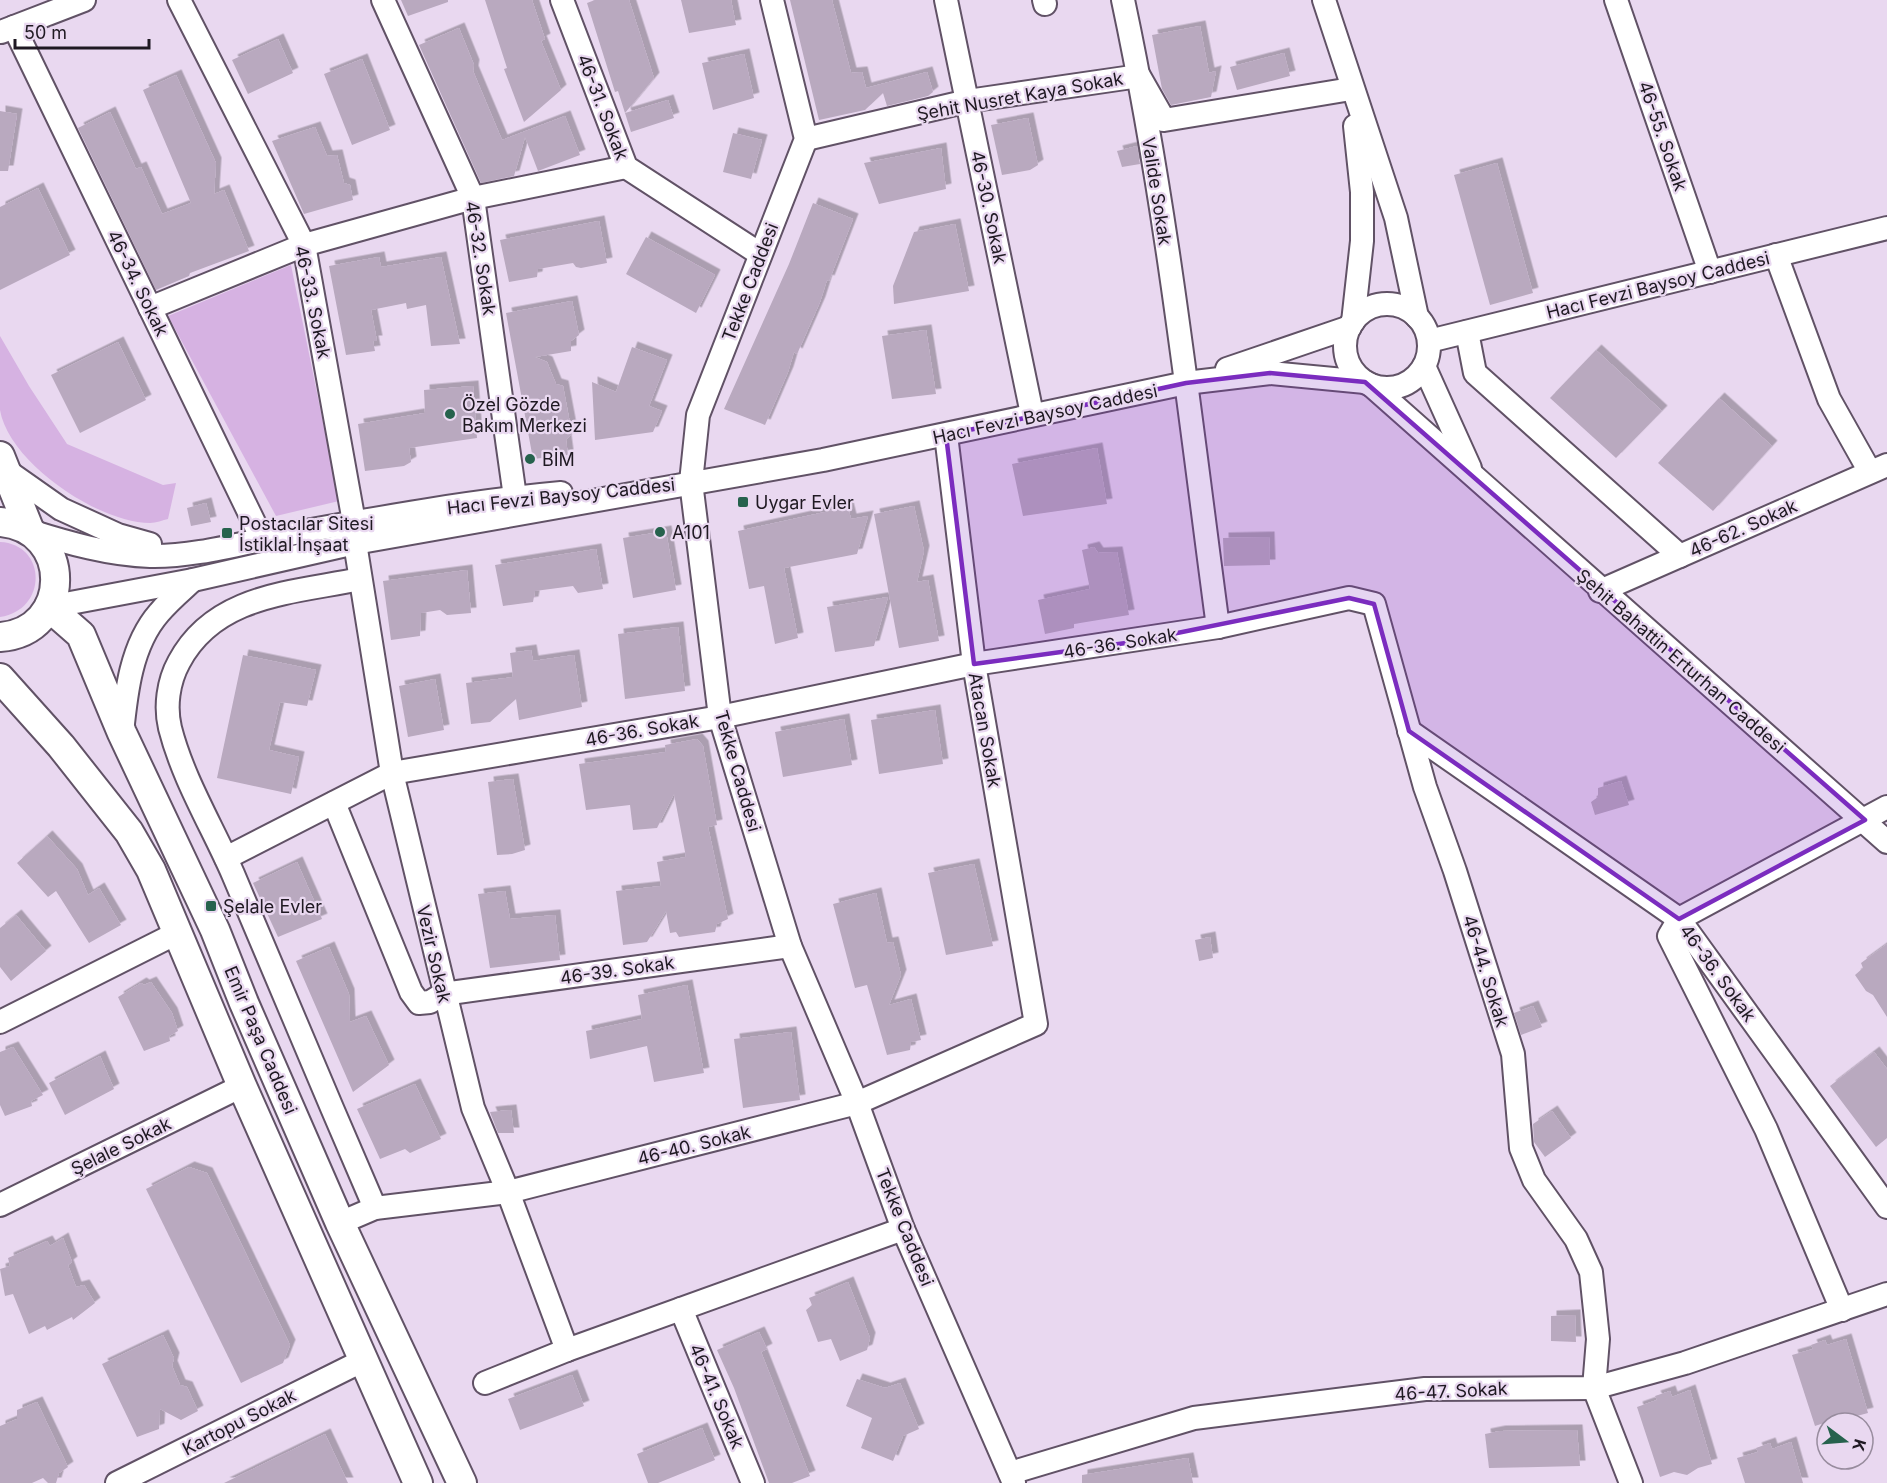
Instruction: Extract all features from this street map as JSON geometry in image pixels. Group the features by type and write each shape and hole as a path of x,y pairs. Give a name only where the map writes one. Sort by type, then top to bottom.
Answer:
{"main road":[{"path":"4,464 30,531"},
{"path":"0,522 18,525 30,531 44,544 54,563 56,585 49,607 28,629 0,637"},
{"name":"Emir Paşa Caddesi","path":"49,607 81,635 122,733 215,930 244,1003 340,1222 462,1483"},
{"name":"Emir Paşa Caddesi","path":"0,678 61,746 129,832 151,870 362,1361 418,1483"}],"street":[{"path":"7,29 84,0"},
{"name":"46-33. Sokak","path":"179,0 304,245 355,533"},
{"name":"46-32. Sokak","path":"383,0 473,198 515,497"},
{"name":"46-31. Sokak","path":"562,0 626,167 760,254"},
{"path":"772,0 806,140"},
{"name":"46-30. Sokak","path":"946,0 1032,414"},
{"name":"Valide Sokak","path":"1123,0 1139,76 1186,383 1218,627"},
{"path":"1324,0 1351,89 1396,218 1417,317"},
{"name":"46-55. Sokak","path":"1616,0 1710,272"},
{"name":"46-34. Sokak","path":"7,29 150,308 262,539"},
{"name":"Şehit Nusret Kaya Sokak","path":"806,140 968,101 1139,76 1164,120 1351,89"},
{"path":"1351,89 1362,192 1362,241 1351,324 1345,339 1346,357 1353,371 1368,384 1384,388 1399,387 1411,381 1424,366 1429,341 1425,328 1417,317 1401,307 1386,304 1365,310 1351,324"},
{"name":"Tekke Caddesi","path":"806,140 698,416 691,482 720,717 790,946 857,1103 903,1229 1012,1478"},
{"path":"150,308 304,245 473,198 626,167"},
{"name":"Hacı Fevzi Baysoy Caddesi","path":"1429,341 1887,228"},
{"path":"1776,255 1829,399 1879,468"},
{"name":"Hacı Fevzi Baysoy Caddesi","path":"1186,383 1351,324"},
{"path":"1467,332 1475,373 1680,556"},
{"name":"Şehit Bahattin Erturhan Caddesi","path":"1424,366 1476,480"},
{"name":"Hacı Fevzi Baysoy Caddesi","path":"30,531 68,543 113,551 150,556 183,553 262,539 355,533 823,460 1186,383 1270,373 1368,384"},
{"name":"Şehit Bahattin Erturhan Caddesi","path":"1368,384 1600,591 1865,820 1887,842"},
{"name":"Atacan Sokak","path":"946,435 974,664 1036,1024"},
{"name":"Hacı Fevzi Baysoy Caddesi","path":"4,464 61,509 118,535 183,553"},
{"name":"46-62. Sokak","path":"1600,591 1879,468"},
{"name":"Hacı Fevzi Baysoy Caddesi","path":"49,607 193,580 355,533 515,497 691,482"},
{"name":"Vezir Sokak","path":"355,533 360,579 392,773 443,994 473,1108 508,1192 567,1350"},
{"path":"360,579 254,602 226,612 208,623 179,662 169,693 170,727 182,763 226,858 375,1208"},
{"path":"122,733 126,700 142,641 158,614 193,580"},
{"name":"46-44. Sokak","path":"1218,627 1349,598 1374,604 1425,787 1455,871 1512,1054 1521,1148 1534,1180 1576,1239 1591,1272 1597,1311 1598,1339 1594,1388 1631,1483"},
{"name":"46-36. Sokak","path":"226,858 392,773 720,717 974,664 1218,627"},
{"name":"46-36. Sokak","path":"1410,730 1679,919 1887,1206"},
{"name":"46-39. Sokak","path":"334,803 411,992 419,1003 430,1002 443,994 790,946"},
{"path":"1842,1310 1766,1129 1669,936 1679,919 1887,807"},
{"path":"4,1013 177,933"},
{"name":"46-40. Sokak","path":"340,1222 375,1208 508,1192 857,1103 1036,1024"},
{"name":"Şelale Sokak","path":"0,1205 243,1086"},
{"path":"485,1383 567,1350 903,1229"},
{"name":"46-47. Sokak","path":"1012,1478 1194,1418 1425,1389 1594,1388 1684,1363 1887,1294"},
{"name":"46-41. Sokak","path":"681,1309 753,1483"},
{"name":"Kartopu Sokak","path":"117,1483 362,1361"}],"highlighted area":[{"path":"1270,373 1365,382 1865,820 1679,919 1409,731 1374,604 1349,598 1133,642 974,664 946,435 1186,383"}],"shaded area":[{"path":"291,265 339,501 276,516 168,316"},
{"path":"0,336 67,444 163,485 176,483 168,519 150,523 106,513 59,486 20,450 7,430 0,410"},
{"path":"0,542 15,546 27,554 36,578 27,603 16,612 0,617"}],"building":[{"path":"401,0 448,0 448,2 408,16"},
{"path":"485,0 532,0 545,39 541,41 561,90 524,122 504,69 507,68"},
{"path":"595,0 629,0 654,78 625,113 618,91 615,92 587,3"},
{"path":"681,0 731,0 736,25 689,33"},
{"path":"790,0 832,0 851,73 862,72 866,88 927,72 933,92 928,96 887,106 883,93 865,110 819,120"},
{"path":"1200,26 1209,73 1216,71 1211,97 1171,105 1162,89 1152,35"},
{"path":"459,28 474,65 473,71 502,140 565,116 580,155 538,171 525,137 514,176 481,183 419,45"},
{"path":"278,39 293,73 248,94 232,60"},
{"path":"1284,53 1290,76 1237,90 1230,67"},
{"path":"744,54 754,98 713,110 702,63"},
{"path":"362,59 390,130 352,145 324,74"},
{"path":"176,75 216,163 214,194 224,190 249,251 190,273 189,276 156,290 78,128 110,112 136,169 141,167 162,214 191,203 143,90"},
{"path":"668,100 674,118 631,132 625,113"},
{"path":"0,111 17,114 8,171 0,171"},
{"path":"1028,118 1038,165 1030,170 1002,175 991,125"},
{"path":"315,127 327,156 337,155 344,183 350,185 353,200 304,214 272,141"},
{"path":"733,133 762,140 751,179 723,172"},
{"path":"1137,146 1140,164 1122,167 1117,151"},
{"path":"941,148 946,189 879,204 864,163"},
{"path":"1497,163 1533,293 1490,305 1454,175"},
{"path":"38,188 70,255 0,290 0,207"},
{"path":"813,203 853,219 829,281 827,280 797,354 794,352 788,372 765,425 724,409 789,264"},
{"path":"599,221 607,263 581,268 576,267 573,263 538,269 537,277 509,282 500,240"},
{"path":"955,224 969,291 894,304 893,286 914,232"},
{"path":"646,237 715,275 696,313 626,274"},
{"path":"379,257 381,267 441,257 460,344 431,346 426,305 407,309 406,303 371,310 377,341 373,341 375,351 346,355 329,266"},
{"path":"572,301 579,335 571,341 571,351 535,357 547,362 556,384 563,386 572,434 566,440 568,455 533,459 506,313"},
{"path":"926,330 936,394 892,399 882,336"},
{"path":"118,342 146,400 80,433 51,375"},
{"path":"632,347 667,360 649,406 662,411 653,432 595,440 592,382 616,392"},
{"path":"1596,350 1662,411 1616,458 1550,398"},
{"path":"473,386 477,438 409,448 411,462 404,466 365,471 358,424 425,413 424,390"},
{"path":"1719,398 1772,446 1713,511 1658,463"},
{"path":"1097,448 1107,504 1023,516 1012,464"},
{"path":"206,503 211,522 191,526 187,508"},
{"path":"914,506 924,551 917,582 928,580 939,641 899,648 874,514"},
{"path":"848,507 851,519 868,516 857,554 784,568 798,638 775,644 764,586 749,589 738,531"},
{"path":"666,531 676,590 633,598 623,538"},
{"path":"1269,537 1270,565 1224,566 1223,538"},
{"path":"1094,547 1098,553 1117,552 1129,615 1074,624 1074,628 1045,634 1038,600 1090,589 1082,550"},
{"path":"596,549 603,589 578,593 573,586 535,591 533,602 503,606 495,565"},
{"path":"467,570 471,613 447,615 440,610 421,613 420,636 391,640 383,581"},
{"path":"888,597 874,646 835,652 827,607"},
{"path":"678,627 685,691 625,699 618,634"},
{"path":"531,650 533,661 574,655 582,707 519,720 516,699 490,722 471,724 466,683 513,677 510,653"},
{"path":"243,655 316,670 307,706 280,702 269,750 299,757 291,794 217,778"},
{"path":"435,679 444,730 408,737 399,686"},
{"path":"935,710 943,764 879,774 871,720"},
{"path":"844,719 852,765 783,777 775,732"},
{"path":"697,739 703,746 717,825 708,827 728,919 717,924 715,932 679,937 676,932 670,933 666,911 647,942 623,945 616,891 661,886 657,862 686,857 674,794 657,828 633,830 630,805 586,810 579,764 666,752 665,745"},
{"path":"513,779 525,850 497,855 488,782"},
{"path":"1621,781 1629,805 1595,815 1591,802 1598,797 1598,788"},
{"path":"47,836 77,869 88,895 99,888 121,925 89,943 56,891 48,897 17,863"},
{"path":"297,862 322,919 278,937 253,883"},
{"path":"974,864 993,946 946,955 928,873"},
{"path":"505,891 510,919 555,915 560,960 490,968 478,894"},
{"path":"876,893 887,943 893,942 901,975 889,1005 911,999 921,1040 911,1042 910,1050 887,1055 867,985 855,988 833,904"},
{"path":"16,915 46,951 11,981 0,967 0,928"},
{"path":"1210,937 1213,958 1199,961 1195,940"},
{"path":"1887,944 1887,1017 1873,995 1866,991 1855,975 1863,968 1861,963"},
{"path":"329,947 349,994 350,1022 366,1016 389,1065 353,1092 296,961"},
{"path":"151,982 172,1013 178,1031 169,1036 170,1041 144,1051 118,997 141,983 144,985"},
{"path":"687,985 704,1073 654,1082 647,1046 590,1059 586,1031 642,1019 638,995"},
{"path":"1533,1006 1542,1027 1521,1035 1514,1013"},
{"path":"791,1032 800,1100 743,1108 734,1039"},
{"path":"13,1047 43,1095 31,1101 32,1106 5,1116 0,1105 0,1052"},
{"path":"1874,1052 1887,1069 1887,1138 1876,1147 1830,1086"},
{"path":"100,1056 114,1089 65,1115 49,1083"},
{"path":"415,1084 441,1139 410,1153 405,1149 380,1159 357,1109"},
{"path":"511,1110 514,1133 498,1133 490,1112"},
{"path":"1552,1111 1571,1138 1545,1157 1534,1142 1533,1124"},
{"path":"189,1167 207,1173 290,1345 283,1363 241,1383 146,1189"},
{"path":"63,1238 72,1262 68,1265 76,1287 84,1285 95,1303 73,1320 72,1317 47,1330 45,1326 29,1334 13,1294 5,1296 0,1269 10,1266 8,1258 47,1241 50,1246"},
{"path":"848,1282 870,1338 867,1350 840,1361 831,1339 818,1342 806,1310 812,1305 809,1298"},
{"path":"1575,1315 1576,1342 1551,1341 1551,1316"},
{"path":"759,1332 767,1349 761,1352 810,1476 792,1483 769,1483 734,1388 717,1350"},
{"path":"163,1335 174,1358 172,1366 180,1385 187,1387 198,1411 181,1420 160,1409 159,1429 137,1437 102,1364"},
{"path":"1846,1339 1867,1411 1815,1411 1815,1426 1792,1355 1813,1349 1811,1345 1825,1340 1827,1345"},
{"path":"572,1375 584,1406 520,1430 508,1399"},
{"path":"857,1379 885,1388 900,1383 919,1429 903,1436 893,1461 861,1448 872,1418 846,1406"},
{"path":"1690,1390 1712,1464 1698,1468 1687,1475 1674,1472 1660,1477 1637,1407 1657,1400 1655,1396 1670,1391 1672,1397"},
{"path":"37,1402 68,1467 59,1473 56,1483 48,1483 43,1478 32,1483 0,1483 0,1426 17,1419 17,1410"},
{"path":"702,1428 715,1460 658,1483 648,1483 637,1454"},
{"path":"1577,1430 1580,1466 1489,1468 1485,1434 1500,1431"},
{"path":"325,1434 348,1483 224,1483"},
{"path":"1791,1442 1803,1483 1745,1483 1737,1458 1758,1452 1756,1448 1770,1443 1772,1449"},
{"path":"1188,1458 1193,1483 1082,1483 1082,1475"}],"place":[{"name":"Özel Gözde Bakım Merkezi","path":"450,414"},
{"name":"BİM","path":"530,459"},
{"name":"Uygar Evler","path":"743,502"},
{"name":"A101","path":"660,532"},
{"name":"Postacılar Sitesi İstiklal İnşaat","path":"227,533"},
{"name":"Şelale Evler","path":"211,906"}]}
